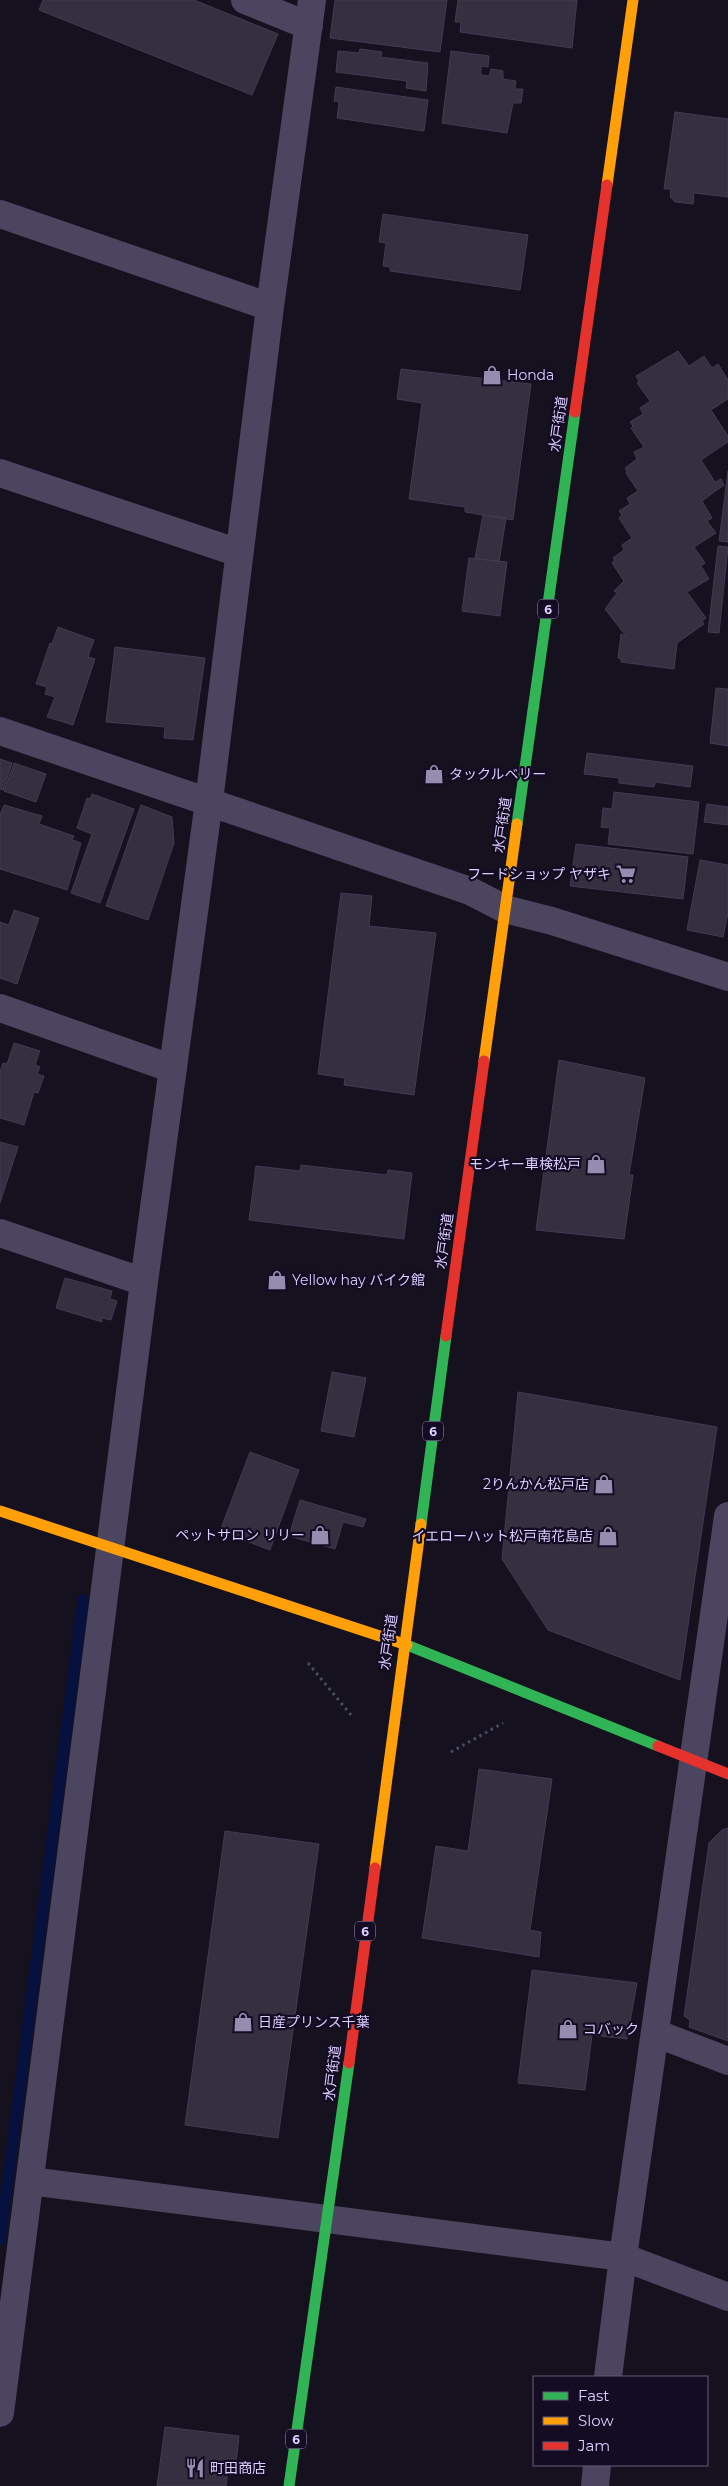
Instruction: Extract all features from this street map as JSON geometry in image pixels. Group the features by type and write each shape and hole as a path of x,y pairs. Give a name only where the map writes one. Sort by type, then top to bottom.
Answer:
{"main road":[{"name":"水戸街道","path":"289,2486 328,2219 403,1644 633,0"},
{"path":"0,1511 403,1644 728,1774"}],"street":[{"path":"0,2413 6,2325 30,2181 144,1282 209,801 270,307 311,13 245,0"},
{"path":"0,214 270,307"},
{"path":"0,473 239,553"},
{"path":"0,731 470,890 505,909 552,921 728,977"},
{"path":"0,1008 173,1069"},
{"path":"0,1233 144,1282"},
{"path":"608,2376 623,2257 728,1516"},
{"path":"655,2033 728,2061"},
{"path":"30,2181 623,2257 728,2297"},
{"path":"595,2486 597,2466"}],"path":[{"path":"308,1663 351,1715"},
{"path":"451,1752 503,1723"}],"building":[{"path":"43,0 194,0 278,34 252,95 39,10"},
{"path":"335,0 447,0 440,52 330,38"},
{"path":"458,0 577,0 572,48 460,32 461,22 455,22"},
{"path":"360,49 382,52 381,57 428,63 426,91 406,88 407,81 336,72 338,51 359,53"},
{"path":"451,51 489,56 488,67 481,66 481,75 489,76 491,69 503,71 503,79 516,81 515,89 523,89 521,103 513,103 507,133 442,123"},
{"path":"336,87 428,100 424,131 337,118 339,102 334,101"},
{"path":"675,112 728,119 728,197 694,193 693,204 675,202 670,197 671,189 664,189"},
{"path":"383,214 528,235 520,290 390,271 390,267 383,266 386,243 379,242"},
{"path":"678,351 689,366 704,356 712,368 718,364 728,380 728,399 711,410 728,436 728,442 701,460 715,482 721,479 724,485 702,501 712,518 707,521 716,533 694,547 705,563 701,566 709,579 687,592 706,618 702,621 704,624 677,643 674,669 621,662 621,659 618,658 621,634 626,636 605,609 617,593 614,591 624,581 612,563 615,560 613,558 624,550 622,545 632,538 619,518 622,515 619,511 630,504 627,498 638,491 626,473 625,468 637,459 634,452 644,447 631,428 633,426 630,422 643,414 640,408 650,401 637,383 639,381 636,376"},
{"path":"401,369 531,384 513,520 465,512 465,507 409,499 422,403 397,399"},
{"path":"728,471 728,542 719,541"},
{"path":"483,515 506,518 499,562 475,558"},
{"path":"718,546 728,547 719,633 708,632"},
{"path":"469,558 507,562 500,616 462,611"},
{"path":"58,627 94,640 88,657 95,659 73,725 47,717 55,697 45,694 47,687 36,684 50,643 52,644"},
{"path":"115,647 205,658 193,740 164,738 165,727 106,722"},
{"path":"716,688 728,689 728,746 710,743"},
{"path":"587,753 693,766 690,787 655,782 654,787 619,783 619,778 584,774"},
{"path":"0,759 12,763 3,790 0,789"},
{"path":"14,763 46,774 36,802 4,791"},
{"path":"614,792 699,802 693,854 608,844 610,828 601,827 603,808 612,809"},
{"path":"92,794 134,809 100,903 71,893 92,834 77,828 87,798 90,799"},
{"path":"707,804 728,807 728,825 704,822"},
{"path":"4,805 42,816 39,824 74,836 72,840 81,843 67,890 0,869 0,815"},
{"path":"141,805 172,817 174,843 148,920 106,906"},
{"path":"576,844 688,857 683,899 570,886"},
{"path":"700,860 728,865 728,913 723,937 687,930"},
{"path":"341,893 372,896 369,926 436,933 414,1095 344,1085 345,1078 318,1074"},
{"path":"14,910 39,918 17,984 0,978 0,922 9,925"},
{"path":"14,1043 40,1051 35,1065 40,1067 37,1074 44,1076 38,1093 34,1092 24,1125 0,1118 0,1072 3,1063 7,1064"},
{"path":"559,1060 645,1078 629,1175 633,1175 624,1239 536,1230"},
{"path":"0,1142 18,1147 0,1203"},
{"path":"301,1165 387,1175 388,1170 412,1173 404,1239 249,1220 256,1166 300,1171"},
{"path":"65,1278 112,1291 110,1299 117,1301 111,1320 102,1318 102,1322 56,1308"},
{"path":"332,1372 366,1378 354,1437 321,1431"},
{"path":"518,1392 717,1427 680,1680 548,1630 502,1559"},
{"path":"250,1452 299,1470 270,1550 220,1531"},
{"path":"300,1500 366,1519 363,1527 343,1522 335,1549 289,1536"},
{"path":"479,1769 552,1779 530,1930 541,1932 539,1957 422,1938 436,1846 468,1851"},
{"path":"728,1828 728,2041 689,2027 690,2020 684,2016 709,1843 722,1830"},
{"path":"225,1831 319,1844 278,2138 185,2125"},
{"path":"532,1970 637,1983 627,2039 592,2035 585,2090 518,2083"},
{"path":"165,2427 239,2436 236,2463 229,2463 226,2486 157,2486"}],"waterway":[{"path":"0,2240 83,1600"}],"traffic: fast":[{"path":"517,824 575,412"},
{"path":"421,1524 446,1336"},
{"path":"407,1645 658,1746"},
{"path":"289,2486 349,2063"}],"traffic: slow":[{"path":"607,185 633,0"},
{"path":"484,1061 517,824"},
{"path":"0,1511 407,1645"},
{"path":"375,1868 421,1524"}],"traffic: jam":[{"path":"575,412 607,185"},
{"path":"446,1336 484,1061"},
{"path":"658,1746 728,1774"},
{"path":"349,2063 375,1868"}],"place":[{"name":"Honda","path":"492,375"},
{"name":"タックルベリー","path":"434,774"},
{"name":"フードショップ ヤザキ","path":"626,874"},
{"name":"モンキー車検松戸","path":"596,1164"},
{"name":"Yellow hay バイク館","path":"277,1280"},
{"name":"2りんかん松戸店","path":"604,1484"},
{"name":"ペットサロン リリー","path":"320,1535"},
{"name":"イエローハット松戸南花島店","path":"608,1536"},
{"name":"日産プリンス千葉","path":"243,2022"},
{"name":"コバック","path":"568,2029"},
{"name":"町田商店","path":"195,2468"}]}
